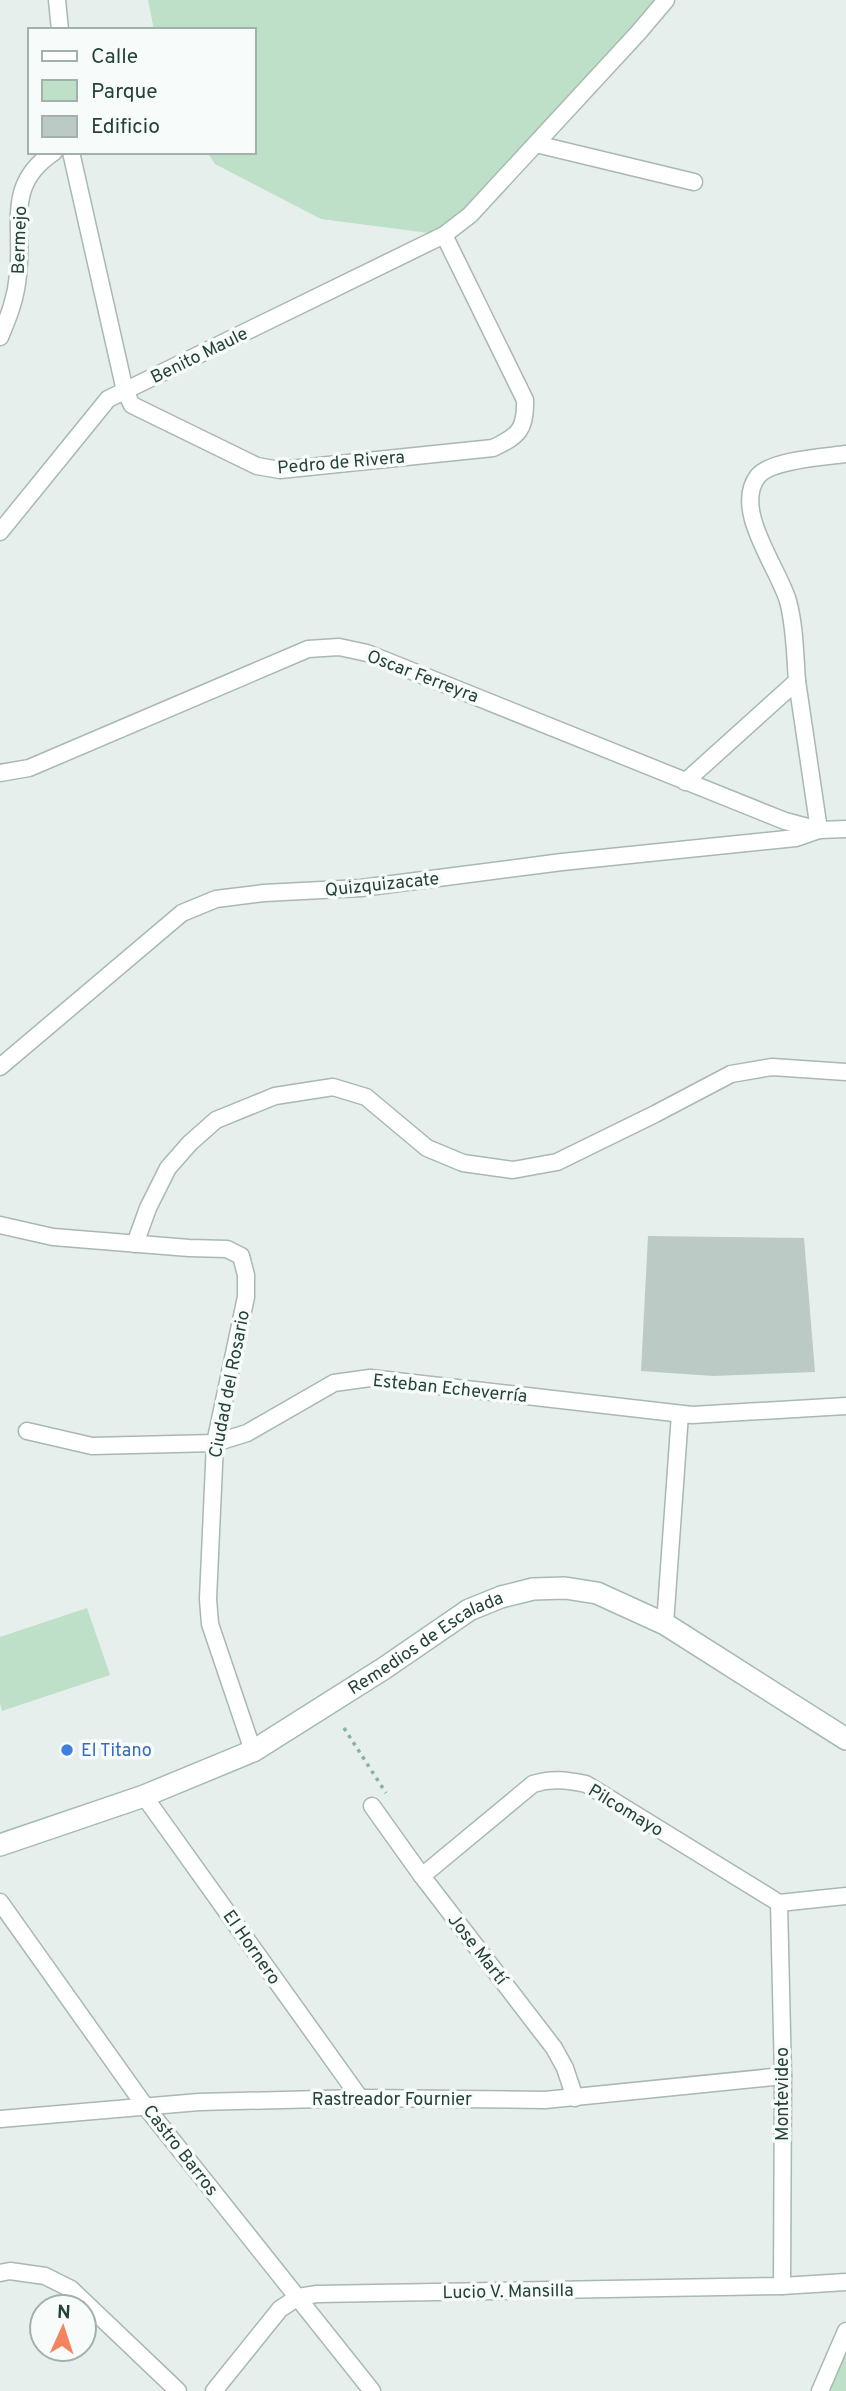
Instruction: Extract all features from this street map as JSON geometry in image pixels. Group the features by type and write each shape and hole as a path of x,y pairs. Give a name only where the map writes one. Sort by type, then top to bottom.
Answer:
{"main road":[{"name":"Remedios de Escalada","path":"0,1846 144,1796 253,1751 383,1669 469,1610 533,1589 565,1588 597,1593 665,1624 846,1739"}],"street":[{"path":"57,0 60,28"},
{"name":"Benito Maule","path":"0,532 108,399 444,235 470,215 666,0"},
{"path":"536,144 694,182"},
{"name":"Bermejo","path":"0,337 13,307 19,274 21,194 28,176 52,154"},
{"path":"71,154 125,391"},
{"name":"Pedro de Rivera","path":"125,391 132,405 257,466 280,470 493,448 514,438 526,417 525,400 444,235"},
{"path":"819,830 788,600 753,522 749,496 759,475 777,465 846,454"},
{"name":"Oscar Ferreyra","path":"0,773 29,768 308,649 339,647 367,653 785,821 819,830 846,829"},
{"path":"685,782 797,681"},
{"name":"Quizquizacate","path":"0,1067 182,913 216,899 264,893 361,888 576,860 796,838 819,830"},
{"path":"135,1244 148,1208 168,1168 190,1143 216,1120 275,1096 333,1087 366,1097 427,1147 463,1163 513,1170 556,1162 731,1074 772,1067 846,1072"},
{"name":"Ciudad del Rosario","path":"0,1225 53,1237 227,1249 241,1256 246,1275 246,1297 215,1443 208,1599 210,1624 253,1751"},
{"name":"Esteban Echeverría","path":"27,1431 92,1446 215,1443 247,1433 334,1383 370,1378 692,1415 846,1406"},
{"path":"665,1624 680,1414"},
{"name":"Pilcomayo","path":"422,1876 533,1784 548,1779 564,1780 586,1784 779,1903"},
{"name":"El Hornero","path":"144,1796 359,2098"},
{"name":"Jose Martí","path":"372,1806 422,1876 554,2048 575,2098"},
{"path":"779,1903 846,1896"},
{"name":"Castro Barros","path":"0,1902 145,2106 372,2391"},
{"name":"Montevideo","path":"779,1903 783,2076 782,2286"},
{"name":"Rastreador Fournier","path":"0,2119 199,2102 359,2098 545,2100 783,2076"},
{"path":"0,2273 9,2271 46,2276 71,2289 178,2391"},
{"name":"Lucio V. Mansilla","path":"298,2297 330,2294 782,2286 846,2282"},
{"path":"214,2391 280,2309 298,2297"},
{"path":"820,2391 846,2331"}],"path":[{"path":"344,1728 386,1794 372,1806"}],"green space":[{"path":"148,0 666,0 444,235 321,219 215,164 208,154 256,154 256,28 154,28"},
{"path":"87,1608 110,1675 2,1711 0,1637"},
{"path":"846,2343 846,2391 824,2391"}],"building":[{"path":"648,1236 804,1238 815,1372 713,1376 641,1371"}],"place":[{"name":"El Titano","path":"67,1750"}]}
